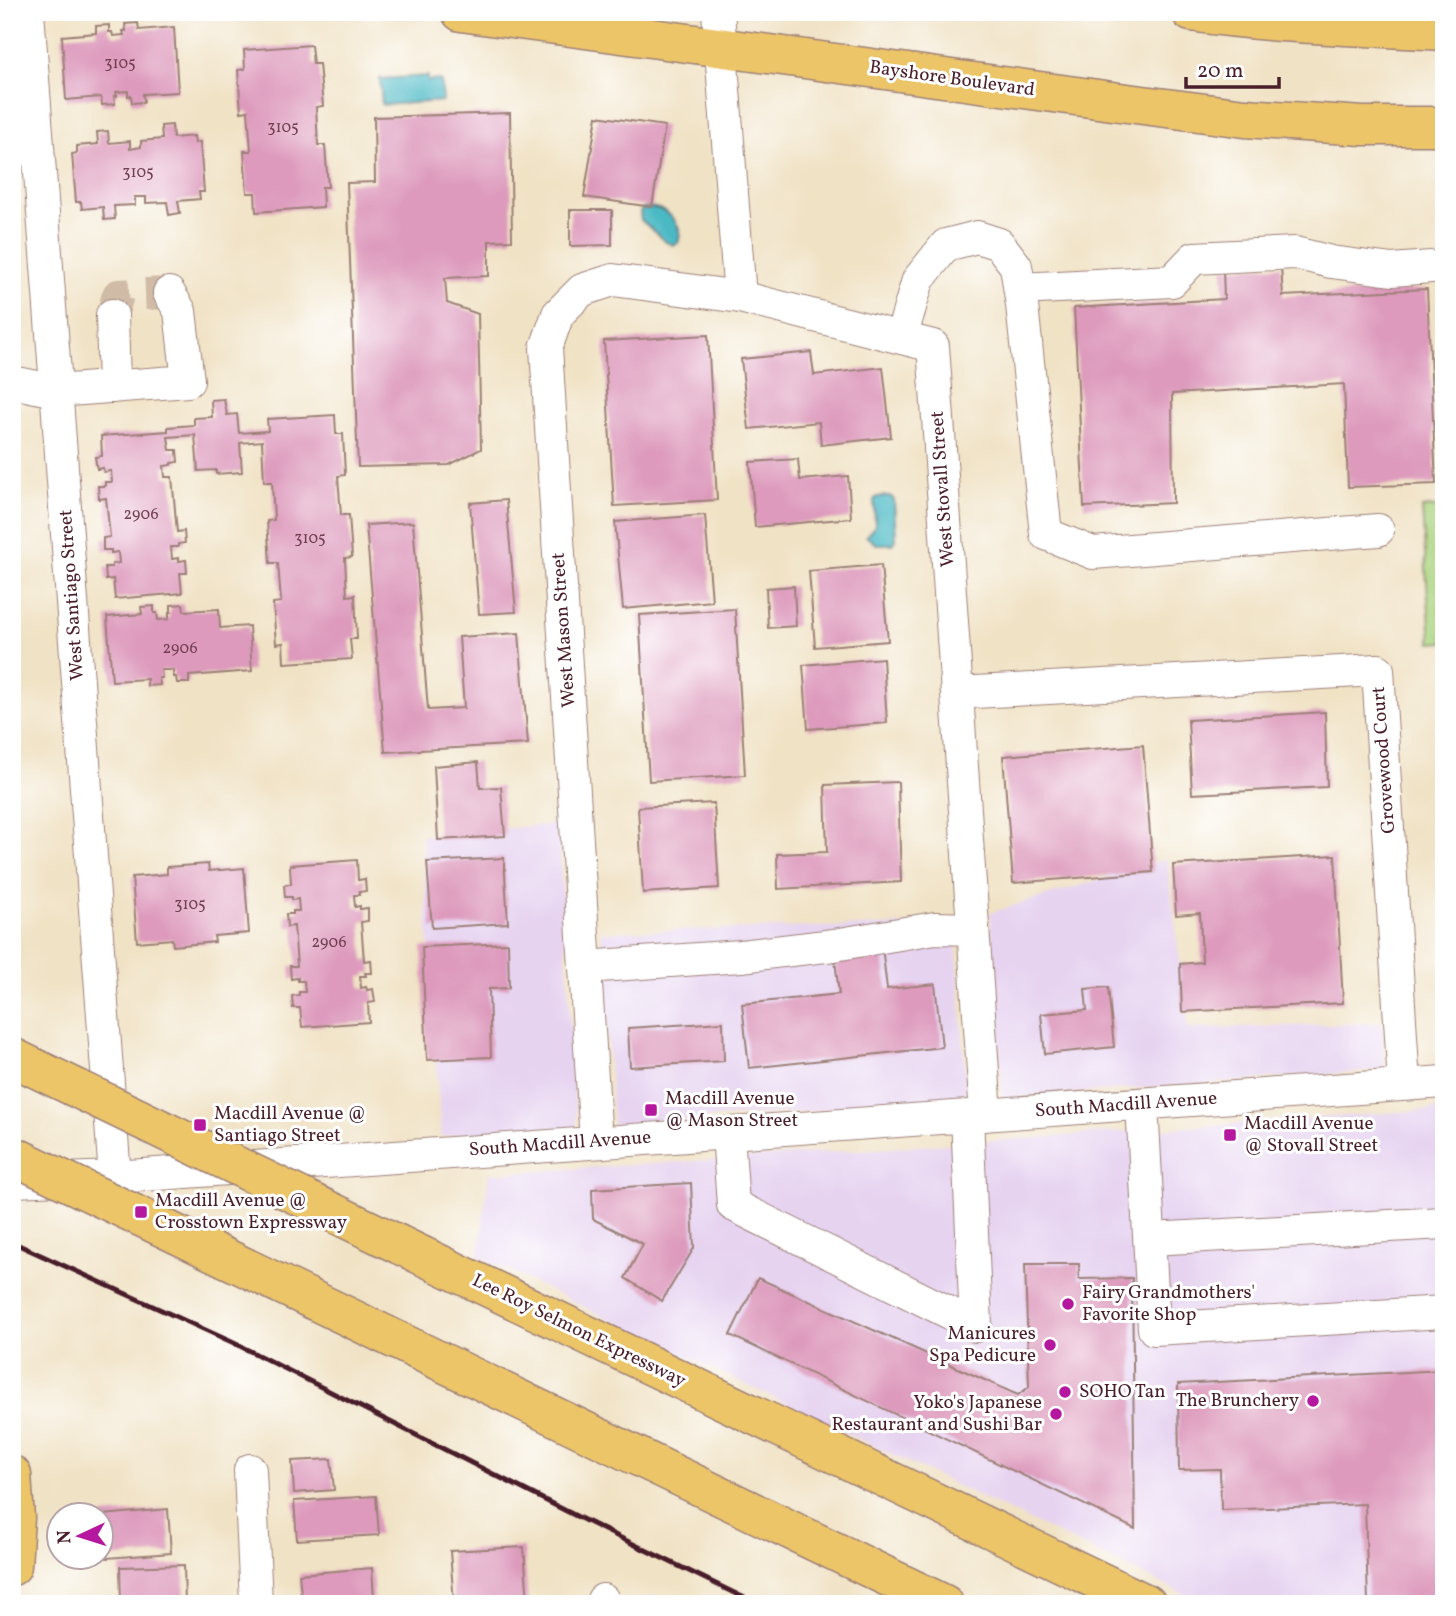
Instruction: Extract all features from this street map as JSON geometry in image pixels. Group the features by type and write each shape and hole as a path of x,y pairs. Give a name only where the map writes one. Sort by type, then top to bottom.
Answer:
{"main road":[{"name":"Bayshore Boulevard","path":"461,12 719,30 1113,102 1245,118 1363,126 1444,126"},
{"path":"1191,12 1327,25 1444,31"},
{"name":"Lee Roy Selmon Expressway","path":"12,1057 1147,1604"},
{"path":"12,1154 944,1604"},
{"path":"12,1475 15,1518 12,1566"}],"street":[{"name":"West Santiago Street","path":"29,12 115,1177"},
{"path":"719,30 740,298"},
{"path":"901,338 918,281 946,245 977,237 999,244 1016,266 1020,289 1046,534 1093,552 1378,530"},
{"path":"1020,289 1172,281 1194,258 1295,253 1331,262 1392,270 1444,266"},
{"name":"West Mason Street","path":"596,1142 546,348 558,314 582,290 612,280 740,298"},
{"path":"12,382 57,391 188,381 180,311 169,293"},
{"name":"West Stovall Street","path":"728,1133 733,1205 976,1326 977,1116 973,929 933,346 740,298"},
{"path":"111,314 114,387"},
{"name":"Grovewood Court","path":"957,694 1378,670 1404,1084"},
{"path":"585,967 741,956 834,946 935,928 973,929"},
{"name":"South Macdill Avenue","path":"12,1181 115,1177 1444,1082"},
{"path":"1142,1104 1154,1329 1444,1312"},
{"path":"1150,1239 1444,1223"},
{"path":"250,1470 256,1604"}],"shaded area":[{"path":"558,824 577,1127 441,1137 422,836"},
{"path":"1167,859 1188,1029 1382,1023 1385,1070 1003,1098 990,913"},
{"path":"955,924 967,1100 613,1125 601,932"},
{"path":"1444,1109 1444,1604 1204,1604 478,1256 489,1174"}],"green space":[{"path":"1444,506 1444,642 1431,643 1422,508"}],"water":[{"path":"428,76 428,81 441,80 443,101 382,105 380,79"},
{"path":"643,208 661,210 671,216 678,226 678,243 673,245 666,242 641,220 640,212"},
{"path":"890,496 894,500 896,540 893,544 876,544 866,536 875,526 874,500 877,497"}],"building":[{"path":"138,23 139,30 174,27 178,92 143,94 144,102 132,103 128,91 116,92 115,104 102,105 101,97 66,100 62,36 96,33 96,26 109,25 109,32 112,32 113,36 124,35 125,24"},
{"path":"311,45 313,64 319,64 323,106 316,107 318,145 325,145 328,187 322,187 323,207 256,212 255,193 247,193 244,151 251,151 248,111 241,112 238,70 245,69 244,50"},
{"path":"510,113 512,240 489,241 489,276 445,278 447,303 478,314 481,449 449,465 358,467 347,183 375,182 374,117"},
{"path":"597,116 665,126 652,207 584,197"},
{"path":"172,125 173,138 194,136 195,143 200,142 204,192 199,192 200,199 178,201 180,213 169,215 167,202 146,203 146,197 135,197 135,205 114,206 115,219 104,220 103,207 82,209 81,202 76,202 72,154 77,153 77,146 98,144 97,132 108,131 109,143 130,141 130,149 141,147 141,141 162,139 161,126"},
{"path":"570,210 612,210 612,245 570,246"},
{"path":"1281,266 1283,296 1427,289 1436,484 1348,487 1344,384 1172,394 1173,503 1084,507 1074,308 1224,299 1223,268"},
{"path":"708,335 717,500 614,506 604,341"},
{"path":"811,352 814,375 883,367 891,437 821,445 819,422 749,429 741,359"},
{"path":"224,399 227,415 237,414 239,433 268,431 267,419 335,415 336,434 343,434 345,475 338,476 341,515 349,515 352,557 345,558 347,596 355,595 357,639 350,639 352,659 284,663 283,643 276,644 273,603 281,602 278,563 270,563 267,521 274,520 272,482 264,482 262,441 240,443 242,472 216,474 216,470 198,471 195,435 168,437 170,450 177,450 178,462 164,466 165,477 172,477 177,532 184,531 185,543 171,547 172,559 186,560 187,573 180,573 182,593 115,599 113,579 106,580 105,567 119,563 118,552 103,550 103,538 110,537 106,498 99,499 98,486 112,482 111,471 97,469 95,457 102,456 101,436 168,431 168,427 194,425 194,418 212,417 211,400"},
{"path":"798,459 800,480 848,476 851,518 755,527 750,462"},
{"path":"506,500 516,612 479,614 470,503"},
{"path":"705,515 712,601 623,609 615,522"},
{"path":"413,522 428,710 464,708 459,637 519,633 528,744 385,752 366,525"},
{"path":"881,565 888,641 815,647 809,571"},
{"path":"794,586 796,626 768,628 766,588"},
{"path":"183,604 184,611 219,609 220,628 249,626 252,671 189,676 189,683 177,683 173,670 161,670 160,685 147,686 147,679 112,681 107,617 142,614 141,607 154,606 158,620 169,619 171,605"},
{"path":"735,609 745,775 649,781 639,615"},
{"path":"883,658 887,723 808,729 803,665"},
{"path":"1325,712 1327,787 1192,794 1188,720"},
{"path":"1143,745 1153,872 1013,883 1003,756"},
{"path":"478,762 480,788 501,787 505,836 438,840 434,766"},
{"path":"898,782 901,882 778,889 777,854 827,852 825,785"},
{"path":"714,803 719,888 643,893 638,807"},
{"path":"1335,855 1343,1003 1182,1012 1180,964 1202,962 1200,913 1176,915 1173,865"},
{"path":"504,858 508,923 432,928 427,862"},
{"path":"357,860 358,880 365,879 366,891 354,895 355,907 368,908 368,921 361,922 364,961 371,960 372,973 360,976 361,988 373,989 375,1002 368,1003 369,1022 302,1027 300,1008 293,1008 292,996 305,992 304,981 291,979 290,966 297,966 294,926 287,927 286,914 299,911 298,899 285,897 284,885 291,884 290,865"},
{"path":"208,864 209,871 244,868 249,933 214,936 215,942 173,946 172,939 137,942 132,877 167,874 167,867"},
{"path":"508,943 509,988 489,989 491,1057 427,1060 422,947"},
{"path":"882,946 887,989 935,984 942,1047 749,1068 742,1004 839,994 834,951"},
{"path":"1108,987 1114,1047 1045,1054 1041,1014 1087,1010 1085,989"},
{"path":"723,1022 724,1061 630,1067 628,1028"},
{"path":"691,1183 694,1248 662,1301 625,1278 643,1244 593,1219 592,1189"},
{"path":"1025,1264 1079,1264 1079,1279 1132,1278 1135,1529 730,1335 758,1278 1018,1395 1029,1387"},
{"path":"1444,1370 1444,1604 1368,1603 1365,1504 1221,1510 1220,1469 1179,1470 1178,1384"},
{"path":"331,1459 334,1490 294,1493 292,1461"},
{"path":"376,1496 379,1535 297,1540 294,1501"},
{"path":"168,1509 171,1553 116,1557 116,1514"},
{"path":"524,1547 528,1604 454,1604 450,1551"},
{"path":"184,1565 185,1604 121,1604 120,1567"},
{"path":"372,1568 374,1599 302,1604 299,1574"}],"tunnel":[{"path":"112,315 118,295 169,293"}],"railway":[{"path":"12,1242 234,1343 757,1604"}],"place":[{"name":"Macdill Avenue @ Mason Street","path":"651,1110"},
{"name":"Macdill Avenue @ Santiago Street","path":"200,1125"},
{"name":"Macdill Avenue @ Stovall Street","path":"1230,1135"},
{"name":"Macdill Avenue @ Crosstown Expressway","path":"141,1212"},
{"name":"Fairy Grandmothers' Favorite Shop","path":"1068,1304"},
{"name":"Manicures Spa Pedicure","path":"1050,1345"},
{"name":"SOHO Tan","path":"1065,1392"},
{"name":"The Brunchery","path":"1313,1401"},
{"name":"Yoko's Japanese Restaurant and Sushi Bar","path":"1056,1414"}]}
